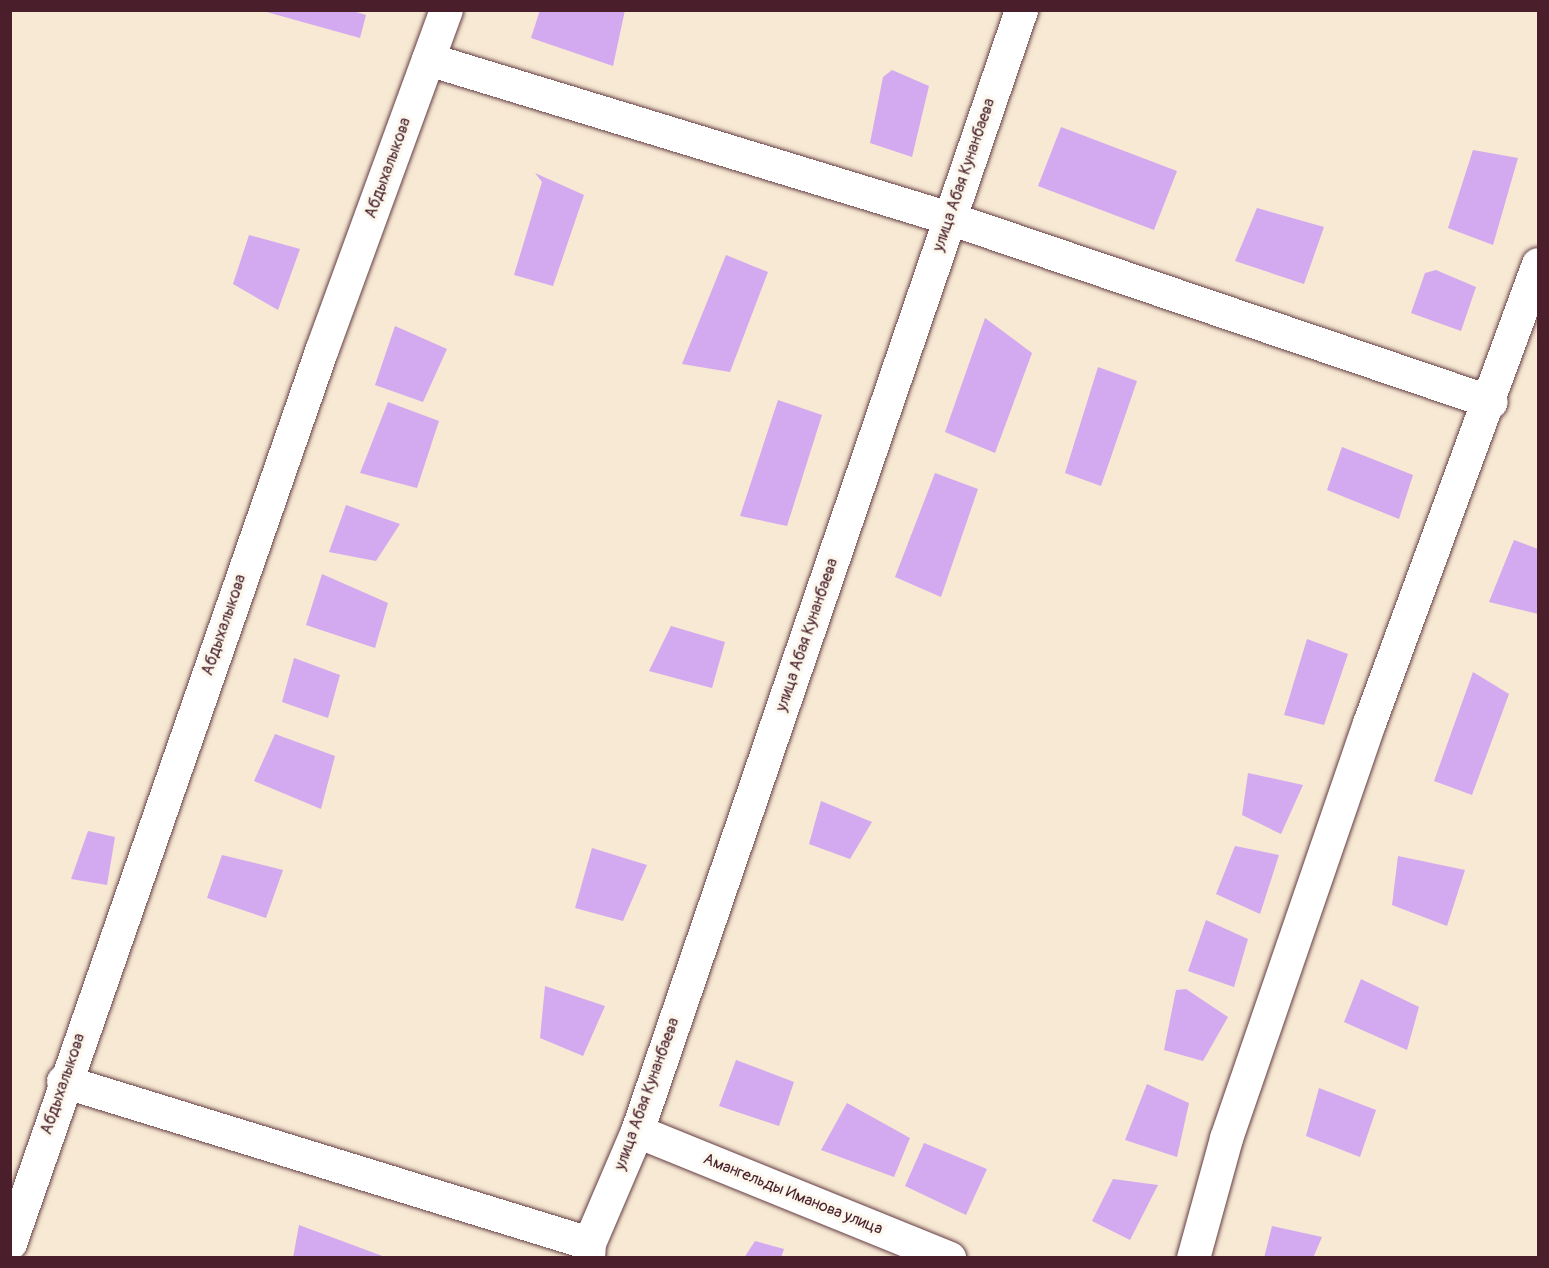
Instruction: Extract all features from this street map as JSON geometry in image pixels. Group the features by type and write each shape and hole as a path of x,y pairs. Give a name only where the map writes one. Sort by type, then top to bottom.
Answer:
{"street":[{"name":"Абдыхалыкова","path":"10,1243 63,1081 446,10"},
{"name":"улица Абая Кунанбаева","path":"589,1250 637,1131 1021,10"},
{"path":"428,59 950,218 1491,402"},
{"path":"1193,1257 1226,1138 1369,723 1491,402 1539,264"},
{"path":"63,1081 589,1250"},
{"name":"Амангельды Иманова улица","path":"637,1131 949,1257"}],"building":[{"path":"350,10 366,15 360,38 263,11"},
{"path":"540,10 625,10 613,66 531,38"},
{"path":"892,70 929,86 912,157 870,143 883,77"},
{"path":"1061,127 1177,171 1154,230 1038,186"},
{"path":"1473,150 1518,158 1493,245 1448,228"},
{"path":"535,173 584,195 553,286 514,275 542,182"},
{"path":"1257,208 1324,227 1304,284 1235,261"},
{"path":"249,235 300,249 278,310 233,284"},
{"path":"726,255 768,272 730,372 682,364"},
{"path":"1436,270 1476,287 1461,331 1411,313 1425,273"},
{"path":"985,318 1032,353 995,453 945,432"},
{"path":"395,326 447,349 423,402 375,385"},
{"path":"1098,367 1137,381 1101,486 1065,473"},
{"path":"778,400 822,415 787,526 740,516"},
{"path":"388,402 439,421 417,488 360,473"},
{"path":"1342,447 1413,475 1399,519 1327,490"},
{"path":"935,473 978,489 941,597 895,577"},
{"path":"346,505 400,524 376,561 329,552"},
{"path":"1514,540 1538,549 1538,614 1489,602"},
{"path":"322,574 388,603 375,648 306,625"},
{"path":"671,626 725,642 712,688 649,671"},
{"path":"1307,639 1348,654 1324,725 1284,715"},
{"path":"294,658 340,675 328,718 282,702"},
{"path":"1473,672 1509,694 1472,795 1434,781"},
{"path":"275,734 335,756 321,809 254,781"},
{"path":"1248,773 1303,785 1281,834 1242,815"},
{"path":"821,801 872,822 850,859 809,844"},
{"path":"88,831 115,837 107,885 71,879"},
{"path":"1235,846 1279,855 1260,914 1216,894"},
{"path":"592,848 647,865 623,921 575,908"},
{"path":"222,855 283,870 266,918 207,898"},
{"path":"1398,856 1465,870 1447,926 1392,905"},
{"path":"1206,920 1248,939 1234,987 1188,971"},
{"path":"1361,979 1419,1007 1407,1050 1344,1022"},
{"path":"545,986 605,1006 583,1056 540,1038"},
{"path":"1186,989 1228,1017 1203,1061 1164,1050 1176,990"},
{"path":"736,1060 794,1082 779,1126 719,1106"},
{"path":"1147,1084 1189,1103 1177,1157 1125,1140"},
{"path":"1319,1088 1376,1110 1360,1157 1306,1136"},
{"path":"847,1103 910,1138 894,1177 821,1150"},
{"path":"924,1143 987,1169 966,1215 905,1186"},
{"path":"1113,1179 1158,1185 1130,1240 1092,1221"},
{"path":"299,1225 385,1257 385,1258 293,1258"},
{"path":"1272,1226 1322,1237 1313,1258 1264,1258"},
{"path":"755,1241 784,1249 781,1258 744,1258"}]}
